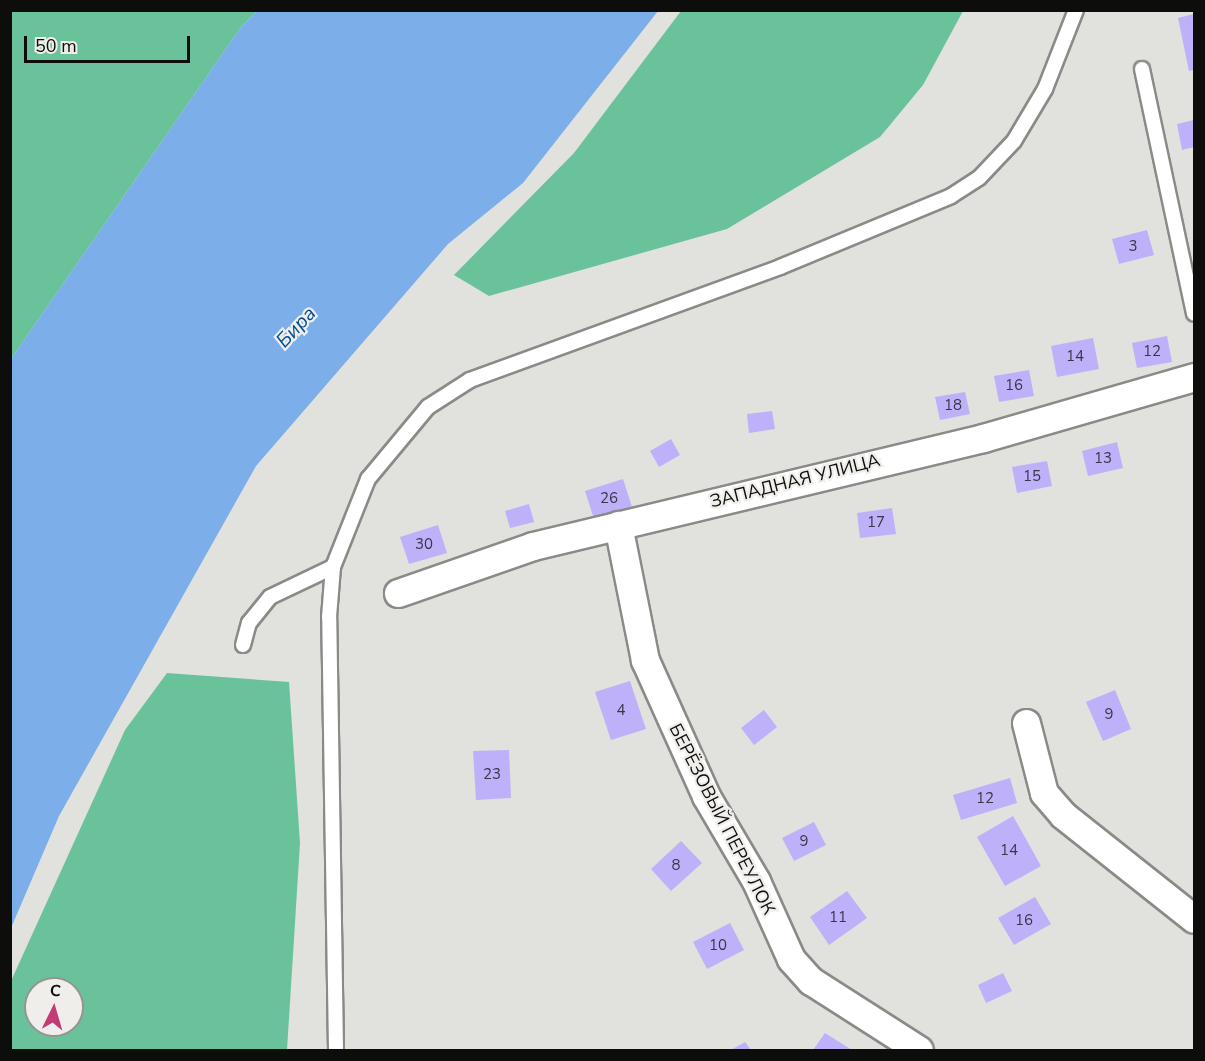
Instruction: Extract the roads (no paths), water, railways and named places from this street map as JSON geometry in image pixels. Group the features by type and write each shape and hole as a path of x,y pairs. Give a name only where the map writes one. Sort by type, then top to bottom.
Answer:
{"street":[{"name":"ЗАПАДНАЯ УЛИЦА","path":"398,593 533,546 983,438 1194,377"},
{"name":"БЕРЁЗОВЫЙ ПЕРЕУЛОК","path":"618,525 645,660 706,796 756,881 791,959 811,981 919,1050"},
{"path":"1026,723 1044,793 1063,815 1194,918"}],"lane":[{"path":"336,1050 329,617 333,567 368,479 428,407 470,380 780,267 951,196 979,178 1014,141 1045,89 1076,10"},
{"path":"1142,69 1194,314"},
{"path":"243,645 249,623 270,597 333,567"}],"water":[{"name":"Бира","path":"257,11 658,11 523,183 448,244 256,466 59,816 11,928 11,359 241,27"}]}
